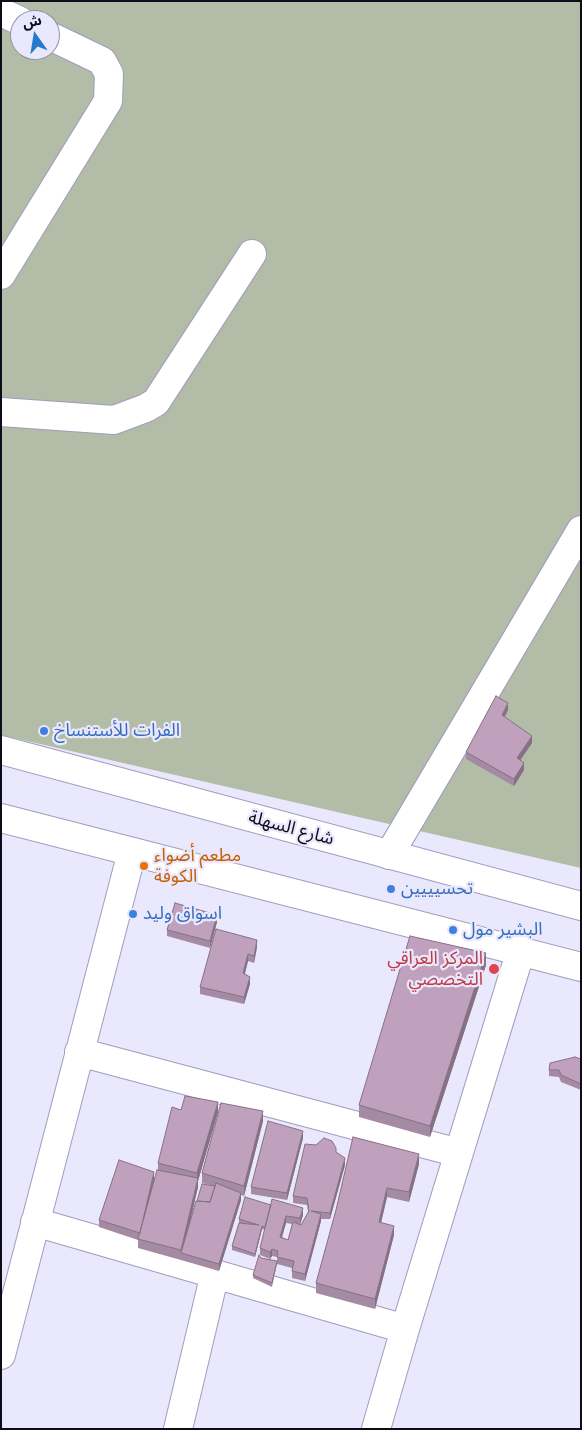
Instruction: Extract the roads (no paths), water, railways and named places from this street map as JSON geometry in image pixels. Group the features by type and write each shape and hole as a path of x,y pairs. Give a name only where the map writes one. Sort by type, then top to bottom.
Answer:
{"street":[{"path":"1,275 108,101 109,74 102,61 60,41"},
{"path":"1,412 114,420 146,408 156,402 252,254"},
{"path":"389,855 581,530"},
{"name":"شارع السهلة","path":"1,750 581,906"},
{"path":"1,818 521,950 581,967"},
{"path":"1,1355 132,852"},
{"path":"376,1429 521,950"},
{"path":"79,1052 458,1153"},
{"path":"35,1222 405,1329"},
{"path":"178,1429 215,1273"}],"place":[{"name":"الفرات للأستنساخ","path":"44,731"},
{"name":"مطعم أضواء الكوفة","path":"144,866"},
{"name":"تحسيييين","path":"391,889"},
{"name":"اسواق وليد","path":"133,914"},
{"name":"البشير مول","path":"453,930"},
{"name":"المركز العراقي التخصصي","path":"494,969"}]}
